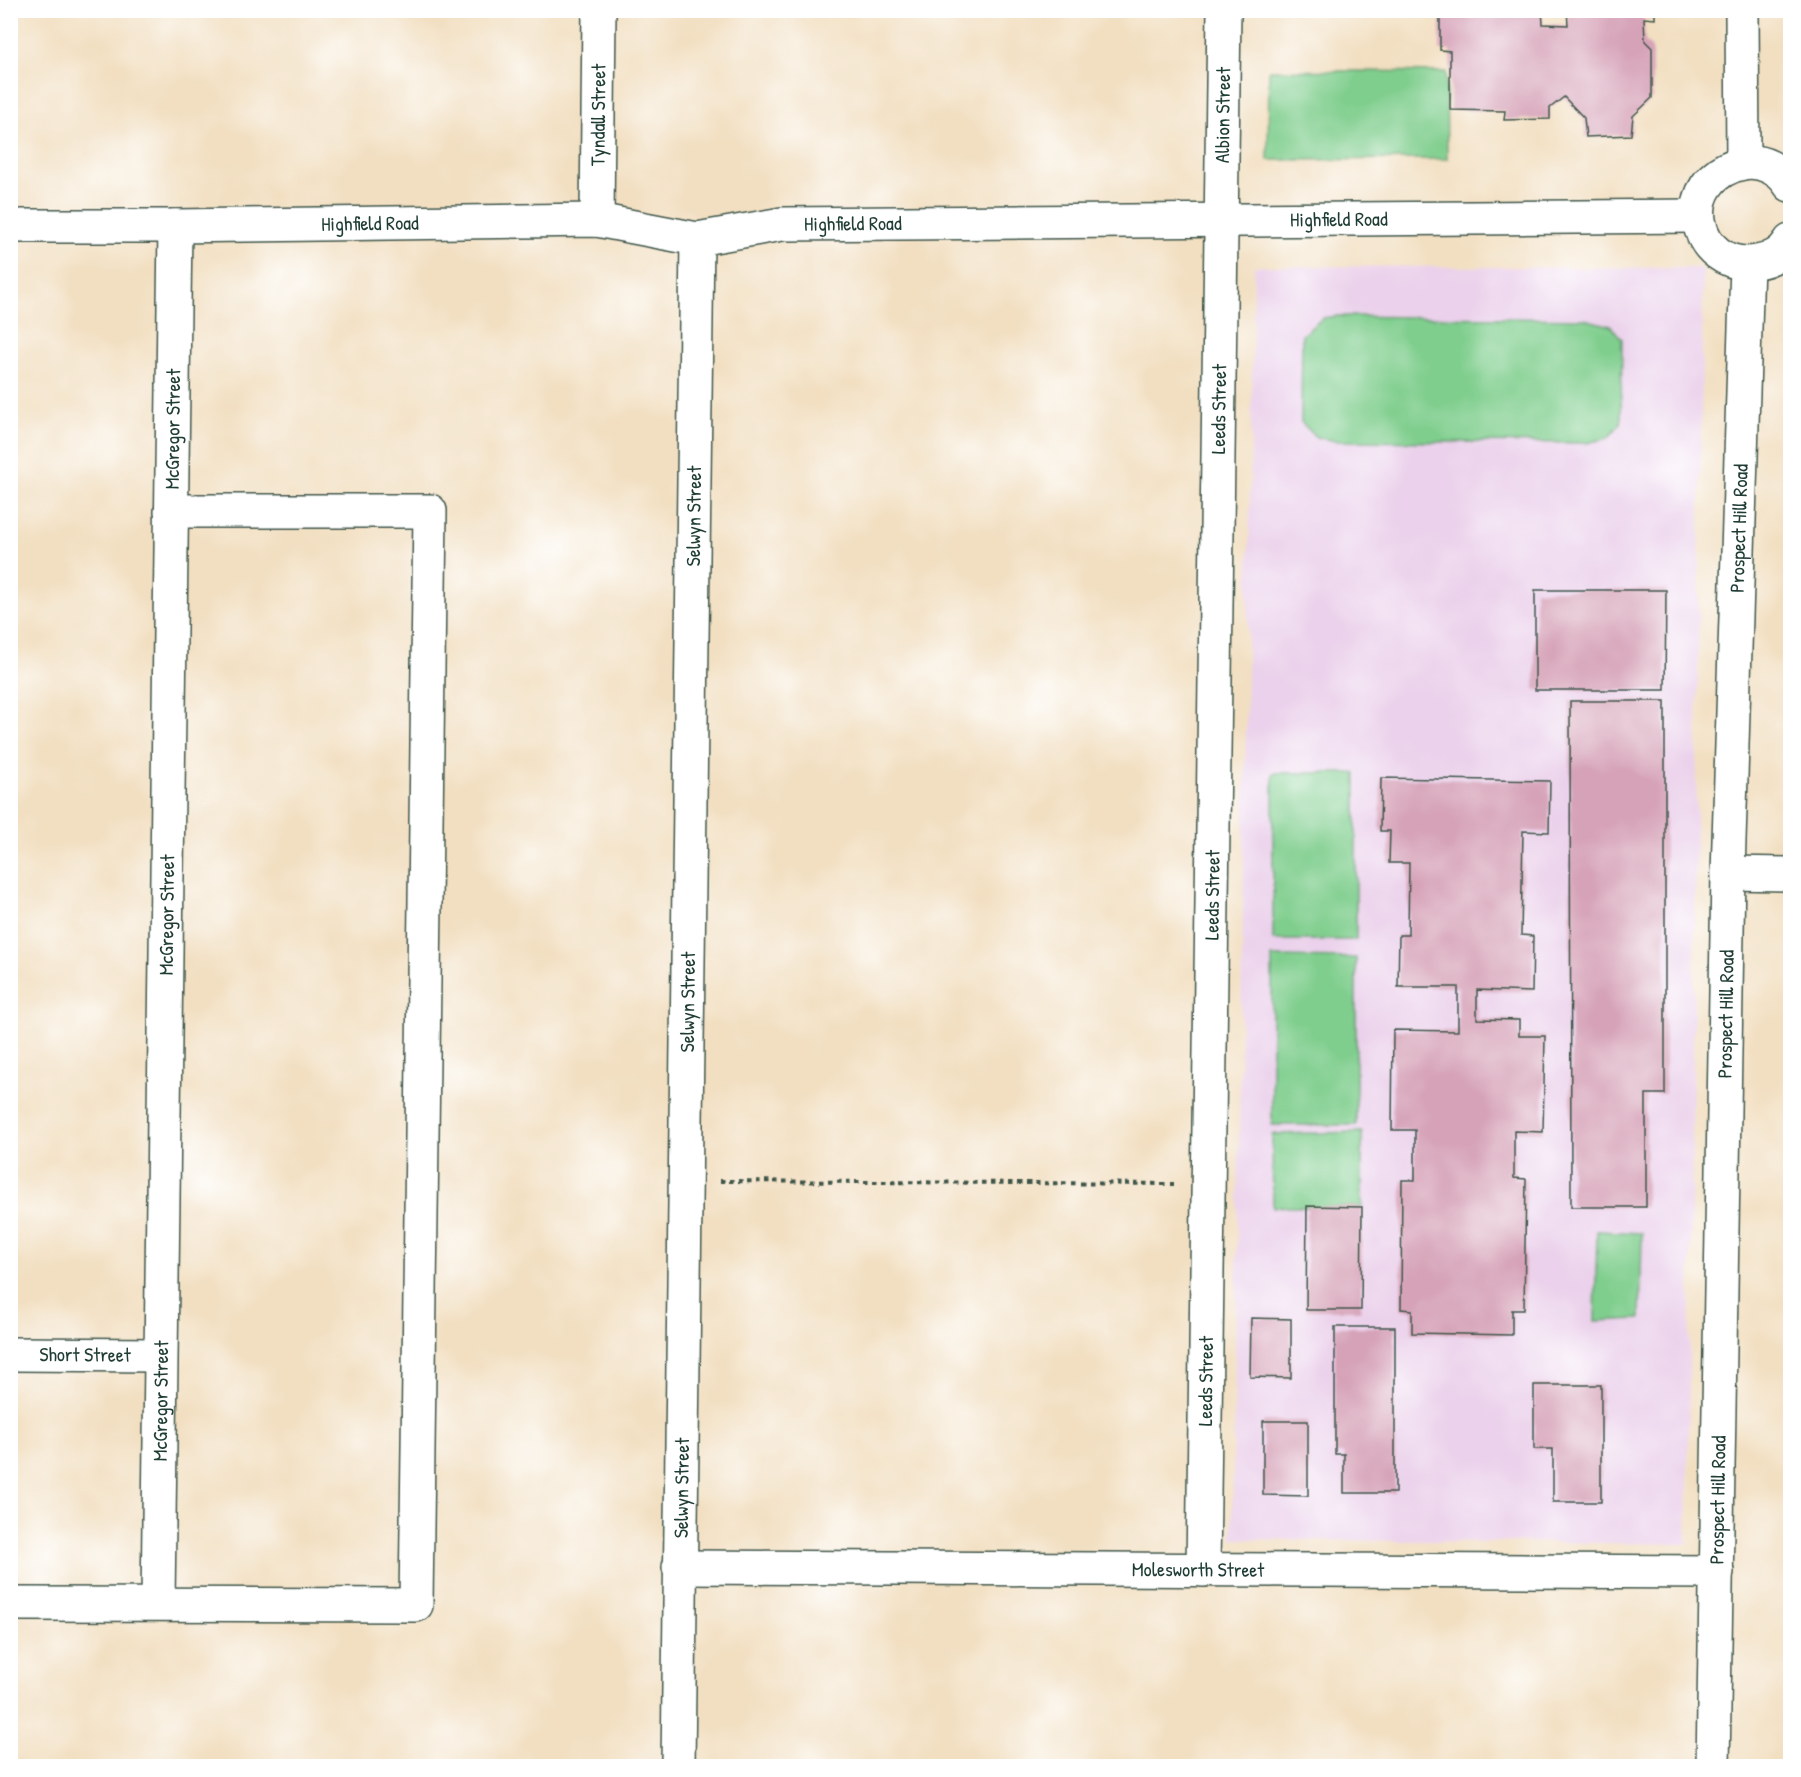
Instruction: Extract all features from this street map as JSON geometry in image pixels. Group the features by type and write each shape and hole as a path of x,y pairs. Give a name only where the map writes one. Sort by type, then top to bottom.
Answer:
{"street":[{"name":"Tyndall Street","path":"597,220 599,10"},
{"name":"Albion Street","path":"1222,220 1224,10"},
{"path":"1742,10 1743,163"},
{"path":"1791,185 1786,178 1768,165 1751,161 1728,166 1713,176 1700,195 1698,216 1701,231 1714,251 1730,260 1747,264 1766,261 1781,252 1791,241"},
{"name":"Highfield Road","path":"10,226 597,220 698,239 782,224 1698,216"},
{"name":"Leeds Street","path":"1203,1570 1222,220"},
{"name":"McGregor Street","path":"158,1603 175,226"},
{"name":"Selwyn Street","path":"678,1767 698,239"},
{"name":"Prospect Hill Road","path":"1713,1767 1728,873 1747,264"},
{"path":"10,1604 416,1605 430,511 171,511"},
{"path":"1728,873 1791,874"},
{"name":"Short Street","path":"10,1354 160,1355"},
{"name":"Molesworth Street","path":"680,1567 1717,1572"}],"path":[{"path":"684,1180 1208,1185"}],"shaded area":[{"path":"1254,266 1703,268 1687,1544 1232,1539"}],"green space":[{"path":"1269,70 1446,72 1447,159 1268,160"},
{"path":"1338,316 1584,319 1611,326 1622,339 1621,423 1608,438 1587,443 1336,441 1316,437 1301,422 1302,335 1323,318"},
{"path":"1273,773 1356,773 1356,940 1273,940"},
{"path":"1272,957 1356,958 1356,1125 1272,1125"},
{"path":"1362,1132 1362,1207 1273,1207 1272,1134"},
{"path":"1597,1231 1642,1233 1640,1319 1595,1321"}],"building":[{"path":"1440,10 1542,10 1543,24 1568,25 1567,10 1655,10 1655,19 1644,18 1645,41 1652,48 1652,98 1633,116 1631,135 1586,137 1584,118 1564,97 1550,108 1550,119 1504,120 1505,111 1450,110 1450,51 1440,50"},
{"path":"1535,590 1666,590 1665,690 1535,690"},
{"path":"1570,701 1665,701 1665,1094 1646,1094 1646,1207 1571,1207"},
{"path":"1381,778 1550,781 1549,832 1523,831 1521,935 1533,936 1532,992 1477,990 1477,1019 1519,1020 1519,1036 1545,1036 1543,1132 1514,1131 1514,1178 1526,1179 1524,1310 1512,1310 1512,1335 1412,1333 1412,1310 1401,1309 1402,1180 1415,1180 1415,1130 1392,1130 1393,1030 1458,1031 1458,987 1398,987 1399,935 1408,935 1409,863 1389,863 1390,831 1380,831"},
{"path":"1307,1206 1362,1207 1361,1310 1306,1310"},
{"path":"1251,1318 1291,1319 1291,1378 1250,1377"},
{"path":"1335,1327 1395,1327 1395,1493 1344,1493 1344,1454 1335,1454"},
{"path":"1534,1385 1601,1385 1601,1502 1553,1502 1553,1449 1534,1449"},
{"path":"1263,1421 1308,1421 1308,1496 1263,1495"}]}
